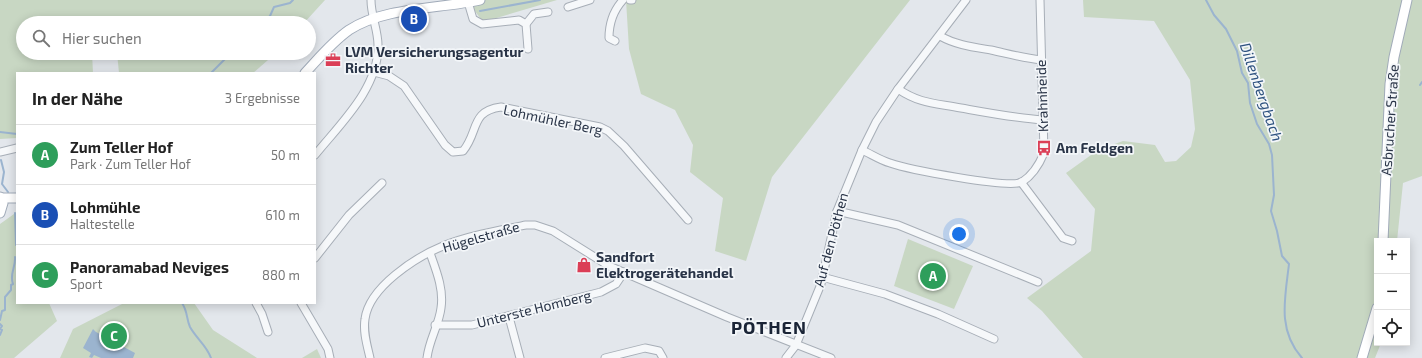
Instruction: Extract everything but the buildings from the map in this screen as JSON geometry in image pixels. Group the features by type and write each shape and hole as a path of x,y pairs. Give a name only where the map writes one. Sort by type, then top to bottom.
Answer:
{"main road":[{"path":"306,72 325,51 349,30 373,19 414,10 480,0"},
{"name":"Asbrucher Straße","path":"1383,238 1390,84 1394,57 1407,0"},
{"path":"16,198 0,198 1,211 16,204"},
{"path":"1362,358 1376,310"}],"street":[{"path":"316,154 354,107 369,84 374,72 379,46 373,19 371,0"},
{"path":"568,7 590,0"},
{"path":"615,41 609,38 609,27 613,16 623,0"},
{"name":"Auf den Pöthen","path":"786,358 796,345 822,277 837,211 862,150 876,122 898,89 966,0"},
{"name":"Krahnheide","path":"1021,182 1038,167 1044,153 1040,0"},
{"path":"468,2 473,19 482,24 519,20 526,24"},
{"path":"528,49 526,24 534,14 548,12"},
{"path":"940,36 957,44 993,51 1016,58 1041,60"},
{"name":"Lohmühler Berg","path":"374,72 389,76 404,86 445,145 453,152 463,151 471,142 475,125 482,113 490,109 500,107 600,127 608,131 638,162 688,220"},
{"path":"898,89 911,98 929,104 947,105 1016,118 1043,120"},
{"path":"0,152 16,148"},
{"path":"862,150 888,162 918,171 997,184 1021,182 1063,238 1072,241"},
{"path":"316,257 349,214 382,183"},
{"path":"837,211 898,225 1038,282"},
{"name":"Hügelstraße","path":"370,358 364,333 365,318 371,300 396,274 406,266 443,246 494,231 526,225 535,225 553,231 584,252 624,272 727,317 831,358"},
{"path":"427,358 428,345 441,307 440,281 430,253"},
{"name":"Unterste Homberg","path":"435,325 472,325 509,317 601,292 616,284 624,272"},
{"path":"822,277 885,294 938,314 994,339"},
{"path":"257,304 262,314 268,332"},
{"path":"302,304 325,343 330,358"},
{"path":"509,317 520,358"},
{"path":"605,358 645,348 659,351 663,358"}],"green space":[{"path":"0,0 325,0 310,16 16,16 16,60 92,60 93,72 16,72 16,138 0,139"},
{"path":"472,0 557,0 483,22 472,7"},
{"path":"626,0 910,0 772,177 746,261 715,251 723,198 690,172 693,145 675,110 641,94 629,49"},
{"path":"1083,0 1422,0 1422,176 1403,183 1397,238 1374,238 1374,346 1380,346 1375,358 1083,358 1042,311 1027,298 1091,251 1095,209 1066,173 1098,150 1123,141 1155,145 1165,162 1176,161 1191,147 1195,129 1190,80 1154,21 1084,17"},
{"path":"118,60 268,60 254,72 119,72"},
{"path":"16,214 16,304 49,304 57,321 14,358 0,358 0,224"},
{"path":"908,239 973,266 954,309 894,286"},
{"path":"122,304 195,304 213,330 257,358 60,358 73,329"},
{"path":"317,349 321,358 302,358"}],"water":[{"path":"93,329 135,353 133,358 101,358 94,355 92,358 89,357 91,353 83,348"}],"waterway":[{"path":"270,16 274,7 290,3 293,0"},
{"path":"480,11 540,0"},
{"name":"Dillenbergbach","path":"1206,0 1214,15 1226,29 1237,51 1242,73 1248,83 1250,103 1257,124 1269,144 1272,155 1274,195 1271,211 1282,256 1289,264 1285,301 1286,325 1294,347 1302,358"},
{"path":"212,72 224,60"},
{"path":"0,132 16,134"},
{"path":"1,160 4,172 2,184 8,192"},
{"path":"15,213 16,245"},
{"path":"0,320 2,311 5,310 5,297 11,290 11,285 13,284 12,274 15,264 15,257"},
{"path":"182,304 190,327 211,358"},
{"path":"0,324 2,326 0,329 2,330 0,335"}],"place":[{"name":"Lohmühle","path":"414,19"},
{"name":"LVM Versicherungsagentur Richter","path":"333,60"},
{"name":"Am Feldgen","path":"1044,148"},
{"name":"Sandfort Elektrogerätehandel","path":"584,265"},
{"name":"Zum Teller Hof","path":"933,276"},
{"name":"Panoramabad Neviges","path":"114,336"}],"district":[{"name":"PÖTHEN","path":"769,328"}]}
